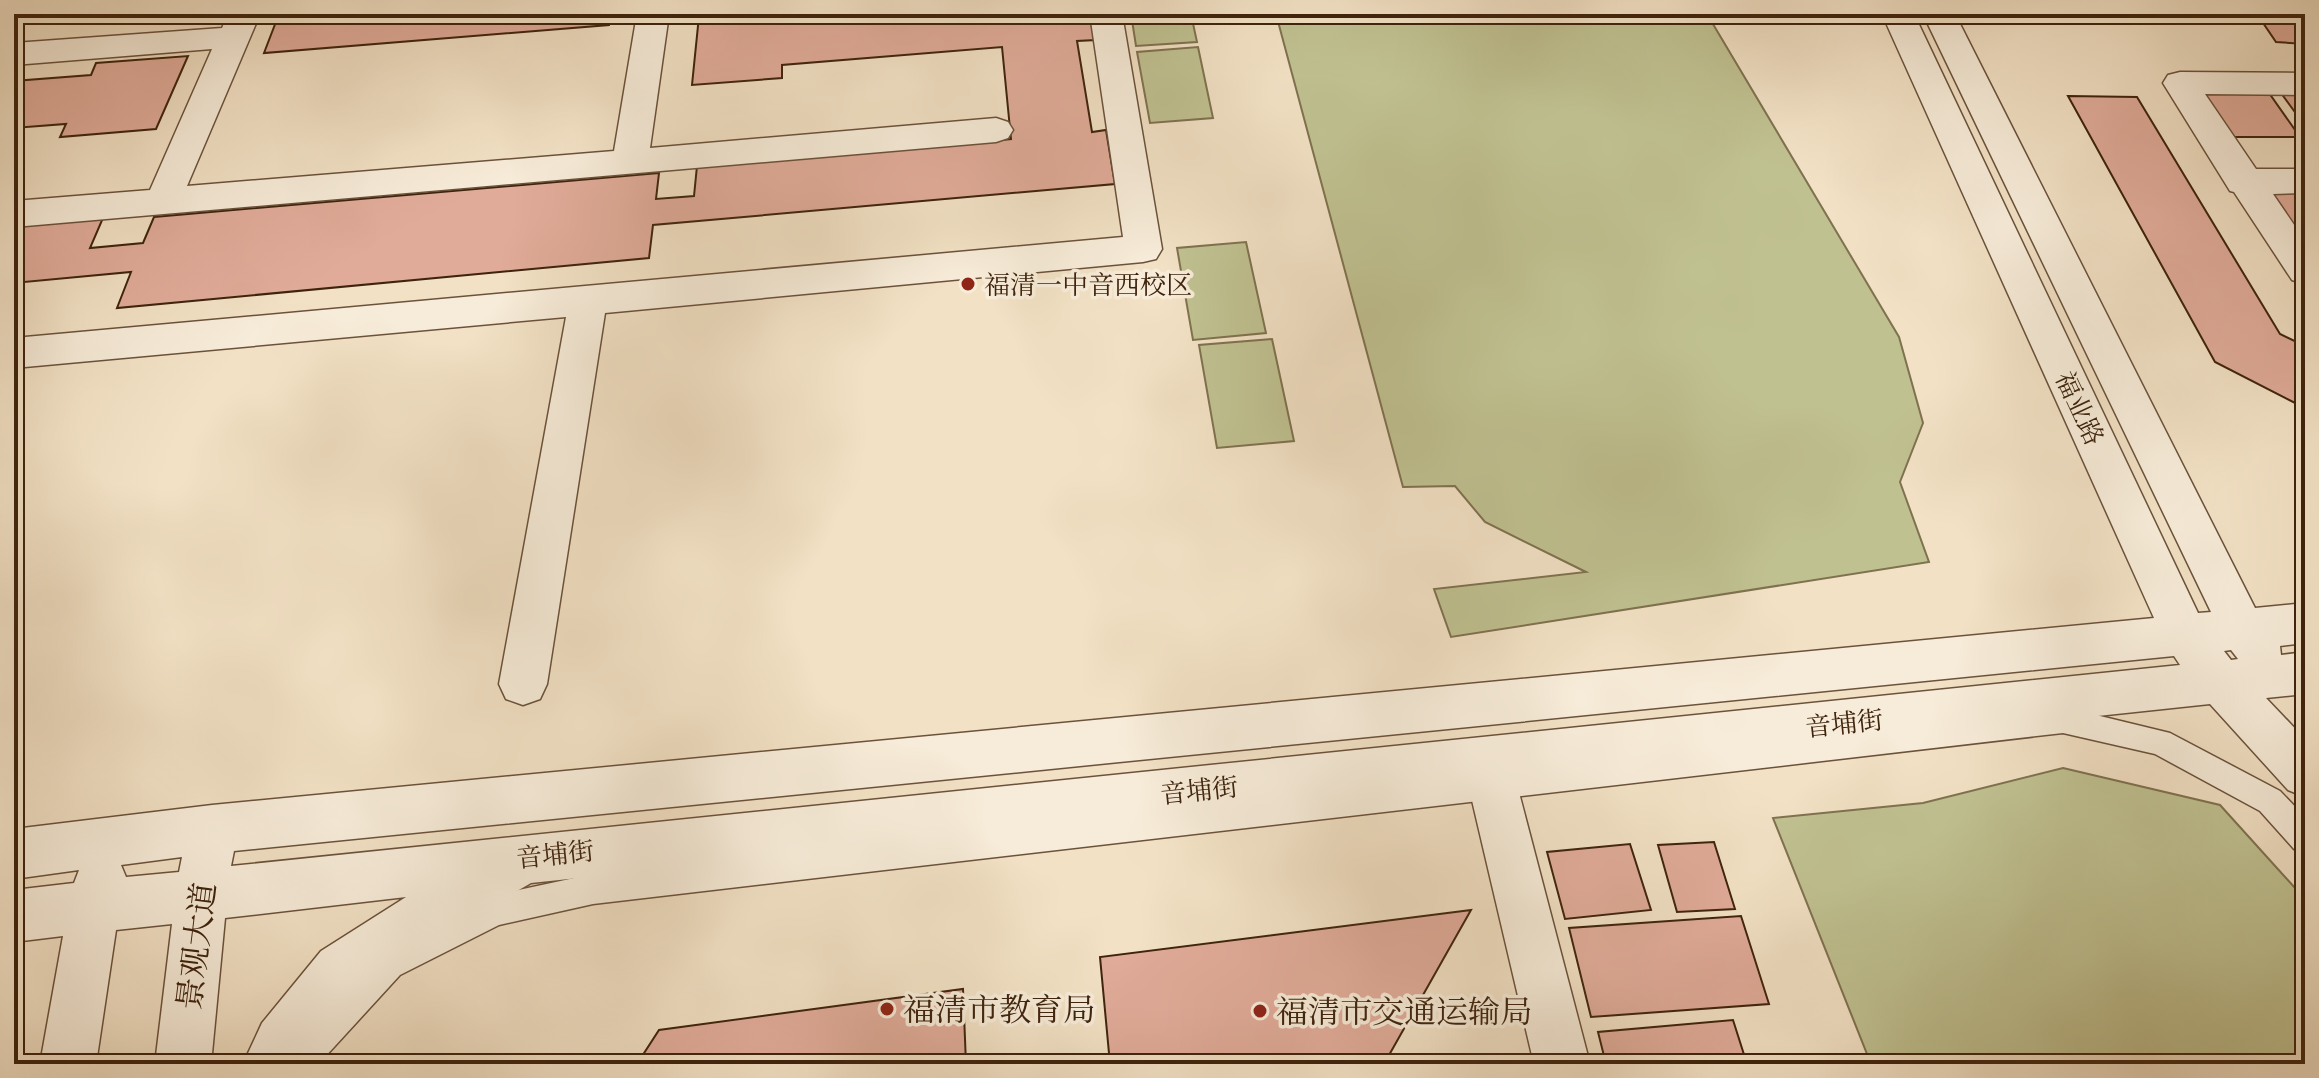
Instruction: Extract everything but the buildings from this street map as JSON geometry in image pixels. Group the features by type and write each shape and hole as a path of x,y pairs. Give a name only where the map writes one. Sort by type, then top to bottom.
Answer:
{"street":[{"path":"630,161 653,14"},
{"path":"14,353 1143,249 1106,14"},
{"name":"福业路","path":"1898,14 2185,635 2219,681 2305,774"},
{"name":"福业路","path":"1939,14 2243,630 2296,684"},
{"path":"163,201 239,25"},
{"path":"14,54 239,25"},
{"path":"2305,84 2180,83 2243,182 2305,270"},
{"path":"14,214 996,130"},
{"path":"2243,182 2305,181"},
{"path":"523,684 588,300"},
{"name":"音埔街","path":"14,854 212,829 2305,623"},
{"name":"音埔街","path":"14,916 534,856 1490,773 2219,681 2296,684"},
{"path":"1490,773 1562,1064"},
{"name":"景观大道","path":"183,1064 201,894 212,829"},
{"path":"68,1064 94,907 112,842"},
{"path":"271,1064 282,1043 340,970 424,916 534,856"}],"lane":[{"path":"306,1064 311,1048 389,964 495,910 593,889 1490,773 2063,720 2160,742 2270,801 2305,839"}],"green space":[{"path":"1131,14 1191,14 1197,42 1136,46"},
{"path":"1276,14 1707,14 1899,337 1923,423 1900,482 1929,562 1451,637 1434,589 1586,572 1485,522 1455,486 1403,487"},
{"path":"1198,47 1213,118 1150,123 1137,52"},
{"path":"1246,242 1266,333 1193,340 1177,248"},
{"path":"1272,339 1294,441 1217,448 1199,345"},
{"path":"2063,768 2220,805 2305,899 2305,1064 1871,1064 1773,818 1923,803"}],"place":[{"name":"福清一中音西校区","path":"968,284"},
{"name":"福清市教育局","path":"887,1009"},
{"name":"福清市交通运输局","path":"1260,1011"}]}
